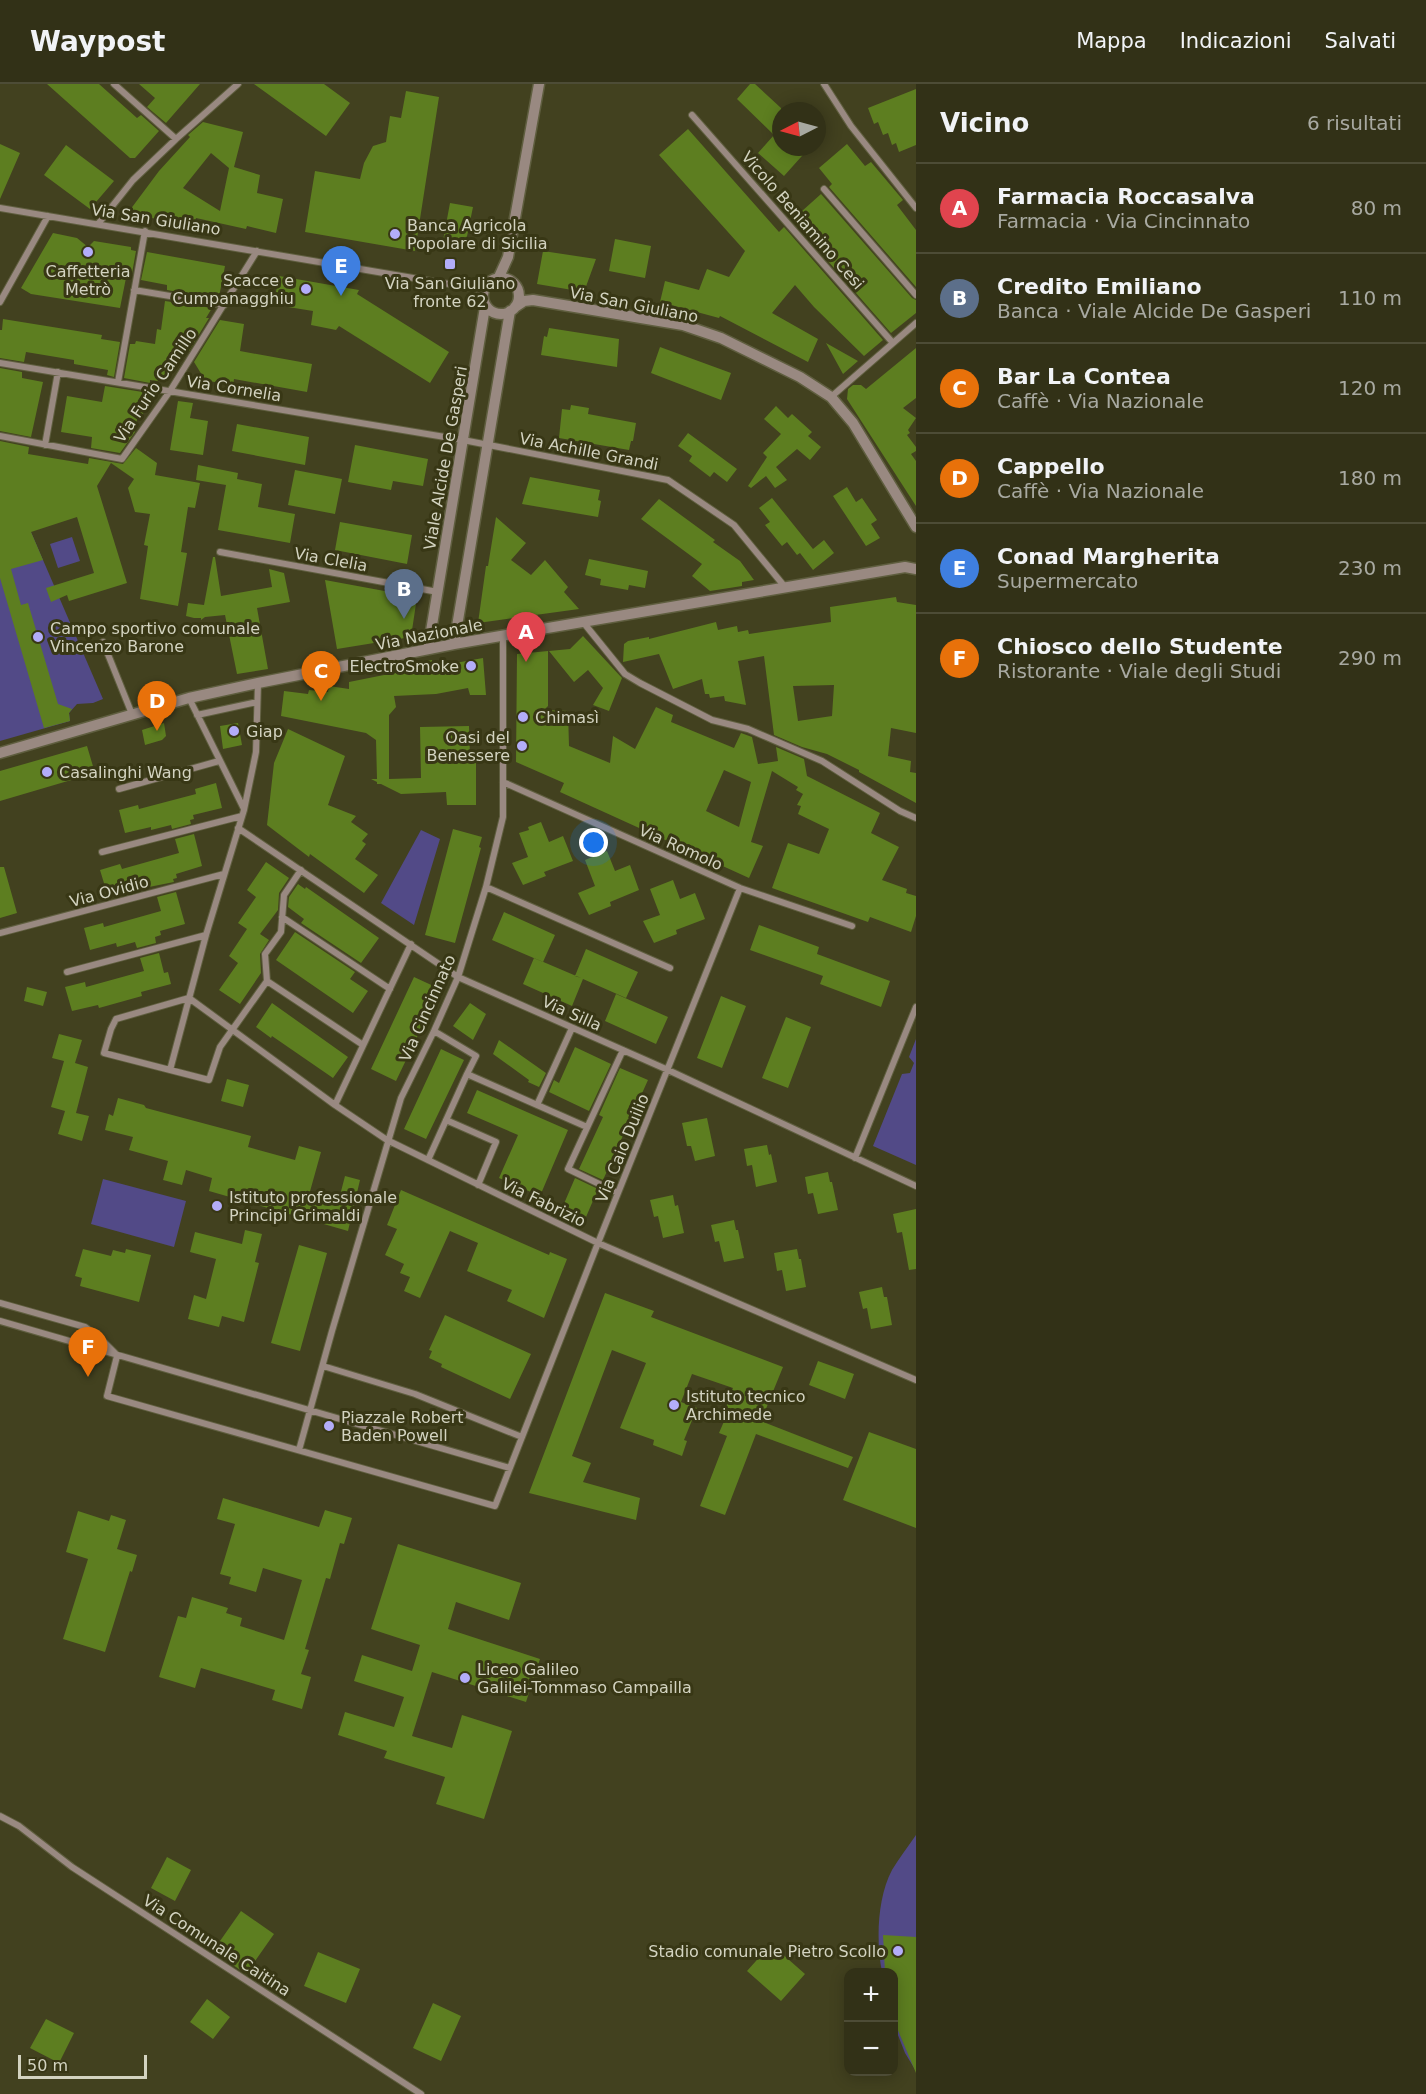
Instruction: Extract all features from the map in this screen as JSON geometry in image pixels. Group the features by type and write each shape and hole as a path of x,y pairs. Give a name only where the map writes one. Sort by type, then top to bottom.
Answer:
{"street":[{"path":"114,84 176,139"},
{"path":"98,224 133,180 238,84"},
{"path":"498,279 504,270 509,250 539,84"},
{"path":"824,84 851,126 916,208"},
{"name":"Vicolo Beniamino Cesi","path":"692,115 893,342"},
{"path":"825,189 916,295"},
{"name":"Via San Giuliano","path":"0,208 484,290"},
{"path":"0,302 48,216"},
{"path":"118,382 144,231"},
{"path":"454,644 488,444 513,309 518,296 510,265 509,250"},
{"name":"Via Furio Camillo","path":"0,436 122,459 171,391 257,251"},
{"path":"504,279 515,285 532,300 498,314 485,307 483,296 484,290 492,280 504,279"},
{"path":"134,290 224,305"},
{"name":"Via San Giuliano","path":"532,300 683,325 721,338 800,377 831,397 853,423 916,527"},
{"name":"Viale Alcide De Gasperi","path":"428,649 485,307"},
{"path":"831,397 916,323"},
{"name":"Via Cornelia","path":"0,363 488,444"},
{"path":"45,445 58,372"},
{"name":"Via Achille Grandi","path":"488,444 668,480 734,525 785,587"},
{"name":"Via Clelia","path":"220,552 438,592"},
{"name":"Via Nazionale","path":"0,753 189,698 258,683 454,644 785,587 910,568"},
{"path":"583,622 625,674 640,684 712,720 748,729 822,761 916,819"},
{"name":"Via Cincinnato","path":"299,1450 387,1140 401,1098 458,977 486,887 503,817 503,636"},
{"path":"103,642 132,714"},
{"path":"170,1070 206,935 243,813 256,752 258,683"},
{"path":"189,698 243,813"},
{"path":"197,715 257,702"},
{"path":"119,789 219,761"},
{"name":"Via Romolo","path":"502,782 740,888 852,926"},
{"path":"102,852 243,813"},
{"name":"Via Silla","path":"238,828 458,977 668,1070 916,1186"},
{"path":"189,998 117,1019 111,1029 104,1053 209,1080 220,1047 267,981 265,954 281,932 284,895 301,870"},
{"name":"Via Ovidio","path":"0,933 224,874"},
{"path":"486,887 670,968"},
{"name":"Via Caio Duilio","path":"299,1450 495,1506 597,1243 740,888"},
{"path":"282,917 390,989"},
{"path":"67,972 206,935"},
{"path":"335,1105 411,944"},
{"path":"267,981 363,1046"},
{"name":"Via Fabrizio","path":"189,998 335,1105 387,1140 597,1243 916,1380"},
{"path":"855,1158 916,1007"},
{"path":"537,1105 572,1028"},
{"path":"428,1160 476,1056 434,1031"},
{"path":"618,1193 568,1169 623,1050"},
{"path":"467,1074 587,1127"},
{"path":"446,1120 496,1142 478,1185"},
{"path":"0,1303 85,1327 100,1338 117,1356"},
{"path":"0,1321 510,1468"},
{"path":"117,1356 107,1396 299,1450"},
{"path":"323,1366 415,1394 522,1437"},
{"name":"Via Comunale Caitina","path":"0,1816 19,1826 82,1873 421,2094"}],"shaded area":[{"name":"Campo sportivo comunale Vincenzo Barone","path":"21,509 103,699 93,703 77,704 69,713 70,721 0,741 0,512"},
{"path":"72,537 80,561 58,568 50,544"},
{"path":"421,830 440,839 414,925 381,903"},
{"path":"916,1039 916,1165 873,1146 902,1074 910,1073 914,1063 909,1057"},
{"path":"103,1179 186,1201 174,1247 91,1224"},
{"name":"Stadio comunale Pietro Scollo","path":"916,1835 916,2071 898,2035 898,1968 882,1968 879,1947 879,1920 883,1894 895,1866"}],"building":[{"path":"47,84 99,84 137,118 141,115 159,131 135,158 130,158"},
{"path":"139,84 200,84 166,123 147,107 155,98"},
{"path":"254,84 324,84 350,103 326,136"},
{"path":"750,84 755,84 774,102 772,102 772,133 737,99"},
{"path":"916,89 916,145 899,152 896,143 892,145 888,133 883,135 878,122 874,124 868,108"},
{"path":"406,91 439,97 415,251 305,232 315,171 360,179 364,163 373,146 386,142 390,116 401,118"},
{"path":"203,122 243,132 234,167 260,175 257,193 283,199 276,233 196,218 194,225 127,214 159,171 190,137 188,135","holes":["211,153 229,168 220,211 183,188"]},
{"path":"688,129 779,232 784,227 883,340 864,356 795,285 772,313 818,339 808,362 720,316 719,318 660,302 665,281 699,290 707,269 729,277 745,251 659,155"},
{"path":"772,137 772,156 802,156 784,176 758,153"},
{"path":"0,144 20,153 0,199"},
{"path":"847,144 865,166 871,162 903,200 897,205 916,230 916,287 829,187 832,184 819,168"},
{"path":"66,145 114,181 90,209 44,175"},
{"path":"821,194 916,300 916,313 891,333 792,220"},
{"path":"450,203 473,207 464,251 442,246"},
{"path":"53,233 77,238 88,247 94,241 131,247 131,250 136,251 131,279 126,278 120,308 31,294 21,288"},
{"path":"615,239 651,246 645,278 609,271"},
{"path":"543,251 596,259 584,292 537,284"},
{"path":"147,252 225,266 218,299 167,290 167,285 141,280"},
{"path":"279,276 359,290 357,294 449,352 430,383 339,326 336,330 311,325 313,311 288,307 290,295 276,292"},
{"path":"165,301 212,308 206,318 209,318 189,351 187,348 166,382 150,380 150,383 124,378 130,344 135,344 136,341 155,344 157,329 161,330"},
{"path":"3,319 102,335 101,339 120,342 114,377 107,375 108,370 74,364 74,360 26,352 24,362 0,358 0,330 2,330"},
{"path":"220,320 244,324 240,351 312,364 307,392 234,379 233,386 205,380 194,362"},
{"path":"549,328 619,339 617,367 541,355 544,336 547,337"},
{"path":"826,343 858,361 843,374"},
{"path":"660,347 731,373 721,400 651,373"},
{"path":"916,348 916,398 903,408 916,418 907,435 916,447 916,451 911,454 916,461 916,506 847,399 848,389 853,385 861,385 866,389"},
{"path":"0,368 22,372 22,378 43,382 31,437 0,431"},
{"path":"105,386 149,393 146,410 143,414 138,413 135,432 120,453 91,448 92,437 61,432 67,396 102,402"},
{"path":"178,401 193,403 190,418 208,421 203,455 170,450"},
{"path":"571,405 589,408 588,414 636,423 629,450 559,438 562,409 570,410"},
{"path":"776,406 788,418 792,414 812,432 808,436 821,447 810,460 797,449 776,467 787,480 775,488 766,476 751,488 748,486 767,457 763,453 781,434 764,419"},
{"path":"237,424 309,437 305,465 232,451"},
{"path":"688,433 737,469 727,482 714,472 710,477 689,461 692,456 678,446"},
{"path":"0,441 29,447 28,454 88,464 89,458 123,464 136,448 157,463 155,475 200,483 195,508 188,507 181,552 187,553 178,606 140,599 148,546 144,545 150,514 135,512 128,488 134,479 111,463 97,486 127,583 69,601 67,595 51,602 46,588 94,573 77,517 31,532 43,560 11,569 21,605 28,603 58,704 72,709 69,713 70,721 44,728 0,578"},
{"path":"355,445 428,459 423,486 393,481 391,490 348,482"},
{"path":"198,465 238,473 237,479 262,484 258,507 295,514 290,543 218,530 226,485 196,480"},
{"path":"295,470 342,479 335,514 288,505"},
{"path":"530,477 600,490 598,500 601,501 598,517 522,504"},
{"path":"847,487 856,502 862,498 877,520 871,524 880,538 866,546 833,496"},
{"path":"772,498 813,549 824,540 834,553 813,570 800,553 797,555 787,542 782,546 765,525 770,522 759,508"},
{"path":"659,499 740,561 754,580 742,582 742,586 710,591 692,576 702,564 641,519"},
{"path":"496,517 526,543 511,560 531,575 545,560 568,587 564,592 579,609 478,623"},
{"path":"340,522 412,535 407,564 335,550"},
{"path":"213,557 215,557 221,596 272,587 269,569 284,573 290,602 257,608 268,669 237,674 225,615 205,617 201,620 201,618 186,616 188,603 204,605"},
{"path":"589,559 648,571 645,588 629,585 628,590 600,585 601,579 585,575"},
{"path":"325,580 417,597 411,637 337,649"},
{"path":"896,597 897,602 916,605 916,733 891,728 888,756 911,761 910,772 916,773 916,803 827,754 802,747 774,735 764,656 738,661 746,705 725,701 724,696 710,698 709,694 705,694 702,679 673,689 659,654 623,662 624,644 628,641 649,637 649,639 716,622 718,630 737,626 738,632 748,630 749,634 831,622 830,607","holes":["834,685 832,716 798,721 793,686"]},
{"path":"583,636 622,678 609,711 593,705 603,688 588,670 574,682 549,651 570,649"},
{"path":"548,651 548,706 544,710 568,711 569,746 610,763 613,736 635,749 656,707 673,715 671,722 734,748 741,733 752,737 758,764 778,761 776,747 804,759 807,776 880,813 871,833 899,847 882,880 907,889 906,893 916,896 916,916 911,932 870,917 868,922 772,888 788,843 819,854 829,829 798,814 801,806 797,805 803,794 796,790 798,787 772,771 751,842 763,846 749,878 560,792 564,783 516,762 517,654","holes":["724,770 751,782 739,827 706,811"]},
{"path":"483,658 486,695 470,695 468,688 436,694 394,696 396,707 389,715 389,779 421,778 420,727 469,726 470,756 476,756 476,805 447,805 446,792 401,794 377,784 371,779 377,779 376,740 366,733 281,716 284,691 308,694 309,690 328,692 329,686 349,689 349,682 404,671 403,666 432,660 433,667"},
{"path":"164,723 166,736 162,740 145,745 142,730"},
{"path":"238,723 242,745 223,749 220,726"},
{"path":"288,729 345,756 328,805 356,816 351,822 368,834 362,841 366,844 355,859 378,875 364,893 310,854 309,857 267,825 274,763"},
{"name":"Casalinghi Wang","path":"87,746 95,773 0,801 0,771"},
{"path":"216,783 222,808 193,815 194,819 190,820 191,824 172,829 171,825 125,833 119,810 138,805 139,809 196,794 195,789"},
{"path":"541,822 549,842 563,836 573,861 544,872 546,876 523,885 512,863 528,857 519,833"},
{"path":"453,829 482,837 455,943 425,935"},
{"path":"194,834 202,866 176,874 177,878 173,879 174,882 134,890 133,886 107,893 100,870 120,864 122,869 179,853 175,839"},
{"path":"607,851 615,871 630,865 639,890 610,902 611,906 589,915 578,893 595,886 585,860"},
{"path":"266,862 289,878 279,893 278,910 260,934 269,940 260,954 261,973 240,1004 219,990 238,963 229,956 247,929 238,923 256,897 247,890"},
{"path":"0,867 4,867 17,913 0,918"},
{"path":"673,880 680,899 695,893 705,919 676,930 677,934 654,943 643,921 660,915 650,889"},
{"path":"298,884 305,889 306,887 379,938 361,963 301,923 304,919 288,907 289,897"},
{"path":"176,892 185,924 160,931 161,935 155,937 156,943 137,948 135,942 117,947 116,943 90,950 84,928 103,923 104,927 161,911 157,897"},
{"path":"504,912 555,935 543,962 492,940"},
{"path":"759,925 819,947 817,954 890,981 881,1007 820,984 823,976 750,950"},
{"path":"295,932 355,972 350,979 368,991 353,1013 276,960"},
{"path":"586,949 638,972 626,998 583,979 572,1006 523,984 534,958 575,976"},
{"path":"159,953 164,973 168,972 171,984 141,992 142,996 99,1008 98,1005 72,1011 65,987 85,982 86,987 144,971 140,958"},
{"path":"414,977 440,989 396,1081 371,1069"},
{"path":"27,987 47,992 43,1006 24,1001"},
{"path":"616,994 668,1017 656,1044 605,1021"},
{"path":"721,996 746,1006 722,1068 697,1058"},
{"path":"272,1003 348,1057 333,1078 256,1027"},
{"path":"470,1003 486,1014 473,1040 453,1026"},
{"path":"786,1017 811,1027 788,1088 762,1078"},
{"path":"59,1034 82,1040 75,1063 88,1067 76,1113 89,1116 82,1141 58,1134 65,1111 51,1107 64,1061 52,1058"},
{"path":"499,1040 546,1073 539,1087 528,1082 529,1080 493,1054"},
{"path":"575,1047 611,1064 589,1111 549,1092 554,1080 559,1083"},
{"path":"441,1049 464,1060 426,1139 404,1129"},
{"path":"620,1068 648,1080 603,1180 579,1169 603,1117 599,1115"},
{"path":"227,1079 249,1085 243,1107 221,1101"},
{"path":"477,1090 568,1130 540,1196 499,1178 518,1135 467,1113"},
{"path":"118,1098 144,1105 146,1108 251,1136 248,1147 295,1160 299,1146 321,1152 309,1195 338,1203 345,1176 360,1180 348,1231 209,1191 212,1178 186,1170 182,1185 163,1180 168,1161 129,1150 133,1137 105,1130 109,1114 113,1116"},
{"path":"707,1118 715,1156 695,1161 691,1146 687,1146 682,1123"},
{"path":"767,1145 777,1182 756,1187 752,1165 747,1166 744,1149"},
{"path":"828,1172 838,1210 818,1214 813,1193 808,1194 805,1177"},
{"path":"575,1178 598,1189 586,1217 563,1206"},
{"path":"401,1190 549,1255 550,1252 567,1259 544,1318 507,1301 512,1290 467,1271 478,1243 450,1231 420,1298 404,1291 410,1277 400,1273 404,1264 385,1255 397,1229 387,1225"},
{"path":"673,1195 675,1206 678,1205 684,1233 663,1238 658,1216 654,1217 650,1200"},
{"path":"916,1209 916,1269 909,1270 902,1232 897,1233 893,1214"},
{"path":"734,1220 744,1258 724,1262 719,1241 715,1242 711,1225"},
{"path":"245,1230 262,1234 255,1262 259,1263 244,1322 222,1316 219,1327 188,1319 194,1295 206,1299 216,1259 190,1252 195,1232 242,1244"},
{"path":"299,1245 327,1253 300,1351 271,1343"},
{"path":"83,1249 111,1256 113,1250 125,1253 126,1249 151,1255 139,1302 80,1286 82,1278 75,1276"},
{"path":"797,1249 806,1287 786,1291 782,1270 777,1271 774,1253"},
{"path":"882,1287 884,1297 887,1297 892,1325 871,1329 867,1308 863,1309 859,1292"},
{"path":"605,1293 654,1311 651,1317 783,1367 761,1421 853,1457 848,1468 756,1434 725,1515 700,1506 727,1436 719,1433 733,1388 692,1374 681,1402 697,1408 684,1440 687,1441 682,1456 653,1445 654,1440 620,1428 646,1363 612,1350 572,1456 591,1463 583,1482 640,1498 636,1520 529,1493"},
{"path":"445,1315 531,1354 510,1399 441,1367 442,1364 429,1358 432,1351 429,1350"},
{"path":"818,1361 854,1374 845,1399 809,1385"},
{"path":"869,1432 916,1449 916,1528 843,1500"},
{"path":"223,1498 319,1527 325,1510 352,1518 344,1544 340,1543 330,1579 326,1578 305,1649 309,1650 301,1674 311,1677 302,1709 272,1700 275,1690 201,1668 195,1688 159,1677 178,1616 186,1618 192,1597 228,1608 226,1613 242,1618 240,1626 284,1640 302,1580 263,1568 256,1592 229,1584 231,1577 220,1574 235,1524 217,1519"},
{"path":"78,1511 109,1521 111,1515 126,1520 117,1549 137,1555 105,1652 63,1639 88,1559 66,1552"},
{"path":"398,1544 521,1583 509,1620 456,1602 448,1629 540,1659 526,1702 432,1672 412,1736 452,1748 462,1715 512,1731 484,1819 436,1804 445,1777 384,1758 387,1751 338,1735 345,1712 394,1727 404,1697 354,1681 362,1655 412,1671 420,1645 371,1629"},
{"path":"167,1857 191,1870 175,1901 151,1888"},
{"path":"241,1911 274,1934 246,1974 213,1951"},
{"path":"883,1935 916,1937 916,2073 898,2030 898,1968 885,1968"},
{"path":"771,1944 805,1974 781,2001 747,1971"},
{"path":"318,1952 360,1969 346,2003 304,1986"},
{"path":"207,1999 230,2017 213,2039 190,2022"},
{"path":"433,2003 461,2016 441,2061 413,2048"},
{"path":"46,2019 74,2033 59,2063 30,2048"}],"place":[{"name":"Banca Agricola Popolare di Sicilia","path":"395,234"},
{"name":"Caffetteria Metrò","path":"88,252"},
{"name":"Via San Giuliano fronte 62","path":"450,264"},
{"name":"Scacce e Cumpanagghiu","path":"306,289"},
{"name":"Conad Margherita","path":"341,296"},
{"name":"Credito Emiliano","path":"404,619"},
{"name":"Campo sportivo comunale Vincenzo Barone","path":"38,637"},
{"name":"Farmacia Roccasalva","path":"526,662"},
{"name":"ElectroSmoke","path":"471,666"},
{"name":"Bar La Contea","path":"321,701"},
{"name":"Chimasì","path":"523,717"},
{"name":"Cappello","path":"157,731"},
{"name":"Giap","path":"234,731"},
{"name":"Oasi del Benessere","path":"522,746"},
{"name":"Casalinghi Wang","path":"47,772"},
{"name":"Istituto professionale Principi Grimaldi","path":"217,1206"},
{"name":"Chiosco dello Studente","path":"88,1377"},
{"name":"Istituto tecnico Archimede","path":"674,1405"},
{"name":"Piazzale Robert Baden Powell","path":"329,1426"},
{"name":"Liceo Galileo Galilei-Tommaso Campailla","path":"465,1678"},
{"name":"Stadio comunale Pietro Scollo","path":"898,1951"}]}
